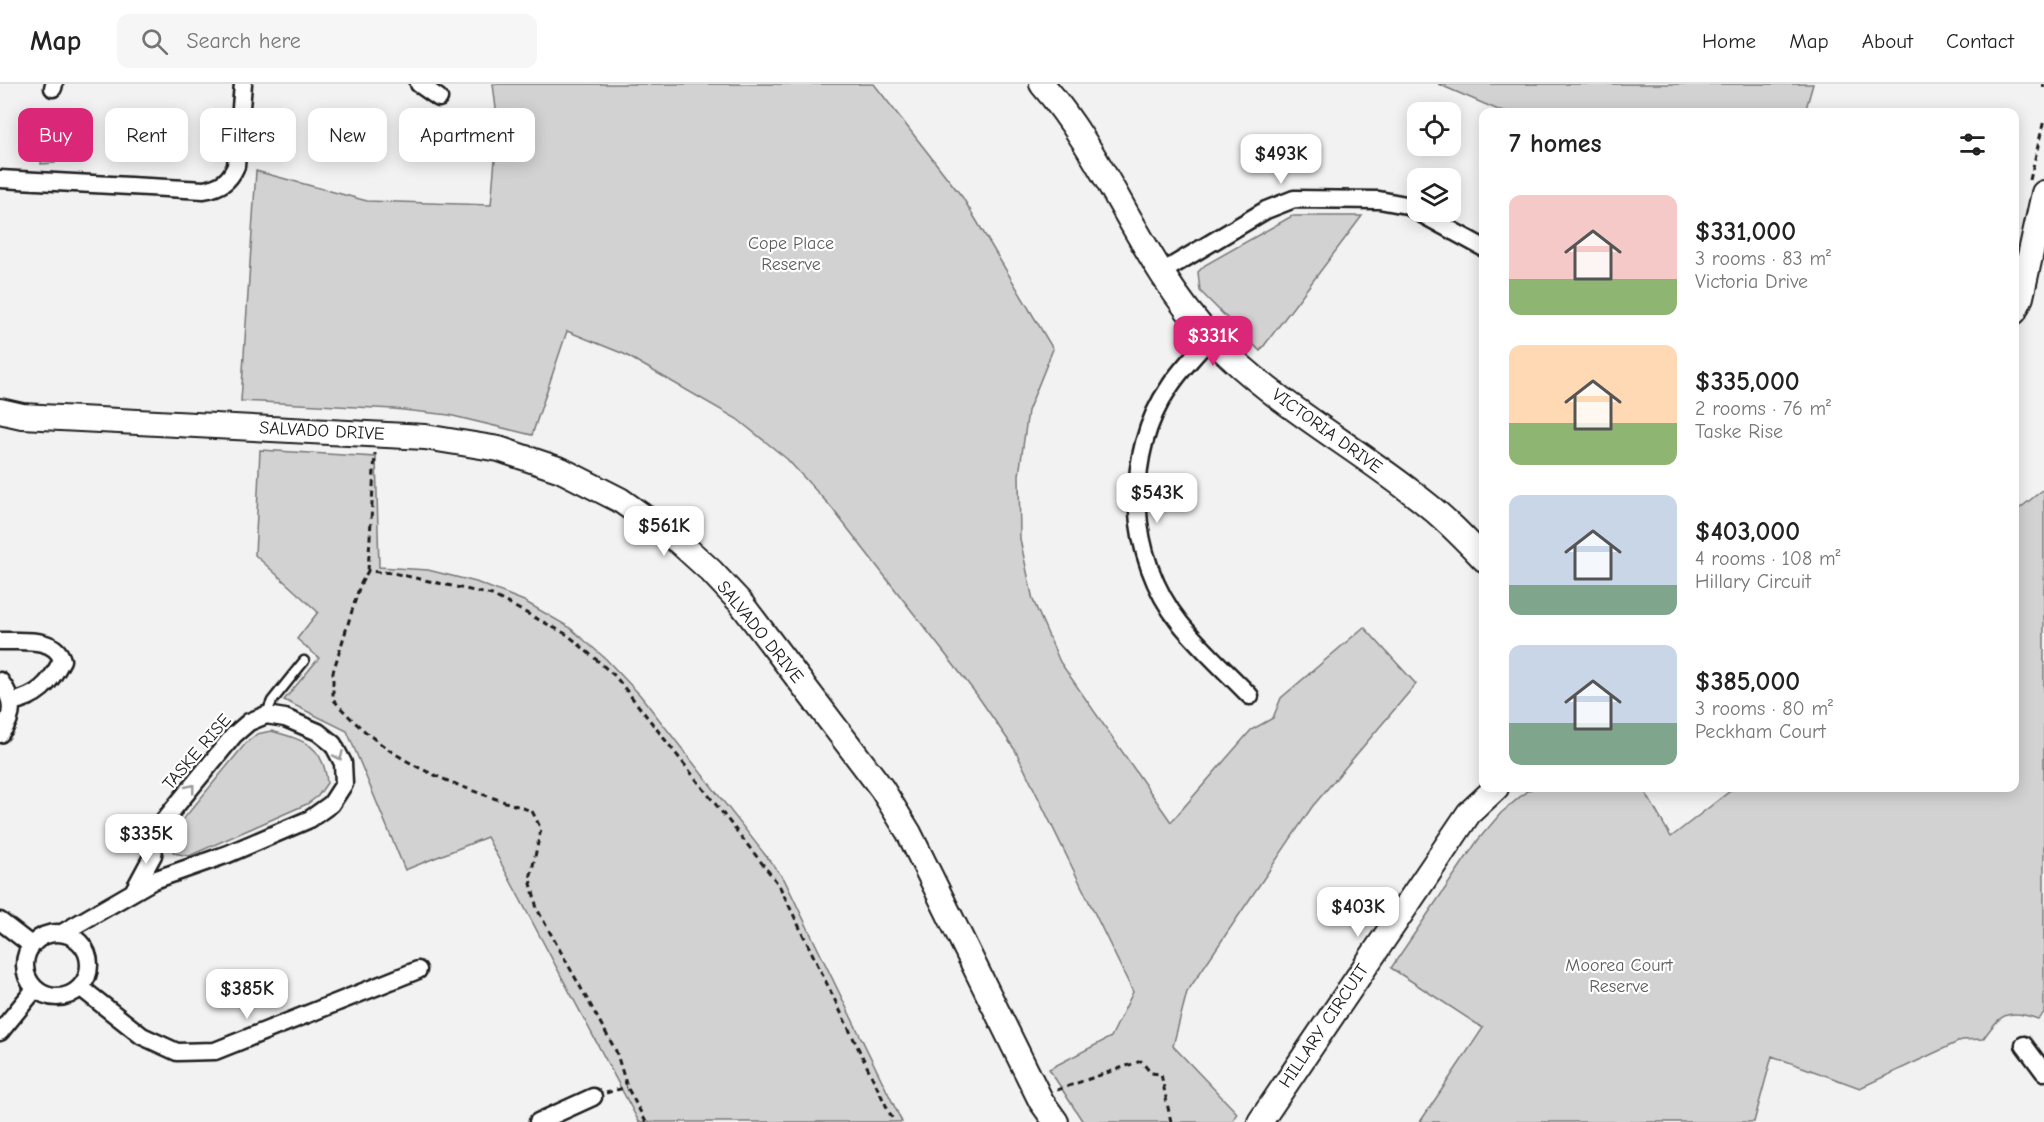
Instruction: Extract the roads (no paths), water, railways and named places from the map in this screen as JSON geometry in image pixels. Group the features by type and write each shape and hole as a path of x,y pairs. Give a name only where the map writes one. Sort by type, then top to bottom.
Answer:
{"street":[{"path":"0,179 204,190 219,187 231,177 236,166 243,84"},
{"path":"418,84 439,98"},
{"name":"VICTORIA DRIVE","path":"1053,88 1162,272 1211,337 1292,406 1425,502 1479,554"},
{"path":"2019,297 2040,232 2044,193"},
{"path":"1162,272 1266,210 1294,199 1379,200 1407,206"},
{"path":"1438,222 1479,245"},
{"path":"1211,337 1169,387 1152,421 1139,465 1137,507 1145,554 1157,587 1180,622 1250,696"},
{"name":"SALVADO DRIVE","path":"0,411 22,416 425,437 499,449 561,470 620,500 679,542 740,602 893,807 909,833 1041,1101 1056,1122"},
{"path":"0,641 47,643 55,647 62,660 38,692 30,698 11,702"},
{"path":"0,681 11,702 10,717 0,734"},
{"name":"TASKE RISE","path":"62,933 154,880 310,819 331,804 344,784 343,763 333,744 318,732 285,718 266,715 249,722 234,735 157,829 153,843 153,855 132,892"},
{"name":"HILLARY CIRCUIT","path":"1260,1122 1469,813 1492,792"},
{"path":"153,855 176,873"},
{"path":"86,950 77,939 62,933 45,935 31,945 24,962 26,976 35,989 52,997 67,996 80,987 86,978 89,963 86,935 99,912"},
{"path":"0,921 31,945"},
{"path":"80,987 142,1036 177,1052 215,1051 418,970"},
{"path":"0,1032 35,989"},
{"path":"2024,1045 2044,1072"},
{"path":"538,1122 593,1097"}],"lane":[{"name":"TASKE RISE","path":"266,715 272,701 304,661"}],"park label":[{"name":"Cope Place Reserve","path":"791,253"},
{"name":"Moorea Court Reserve","path":"1619,975"}]}
